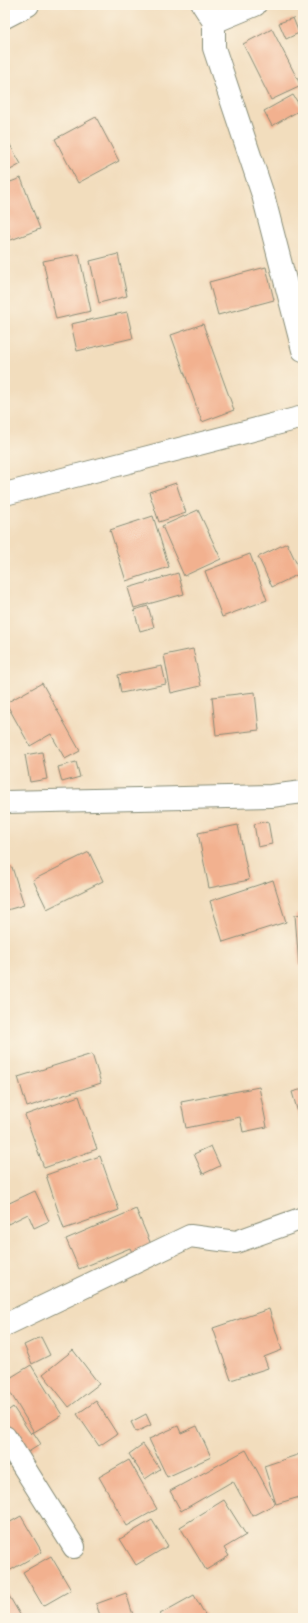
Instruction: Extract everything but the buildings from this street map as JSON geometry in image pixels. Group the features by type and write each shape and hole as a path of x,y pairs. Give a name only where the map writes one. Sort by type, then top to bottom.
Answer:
{"street":[{"path":"5,17 28,5"},
{"path":"255,5 208,14 214,48 263,195 303,350"},
{"path":"5,494 303,417"},
{"path":"5,802 271,796 303,792"},
{"path":"5,1325 190,1236 236,1242 303,1218"},
{"path":"5,1437 74,1547"}]}
